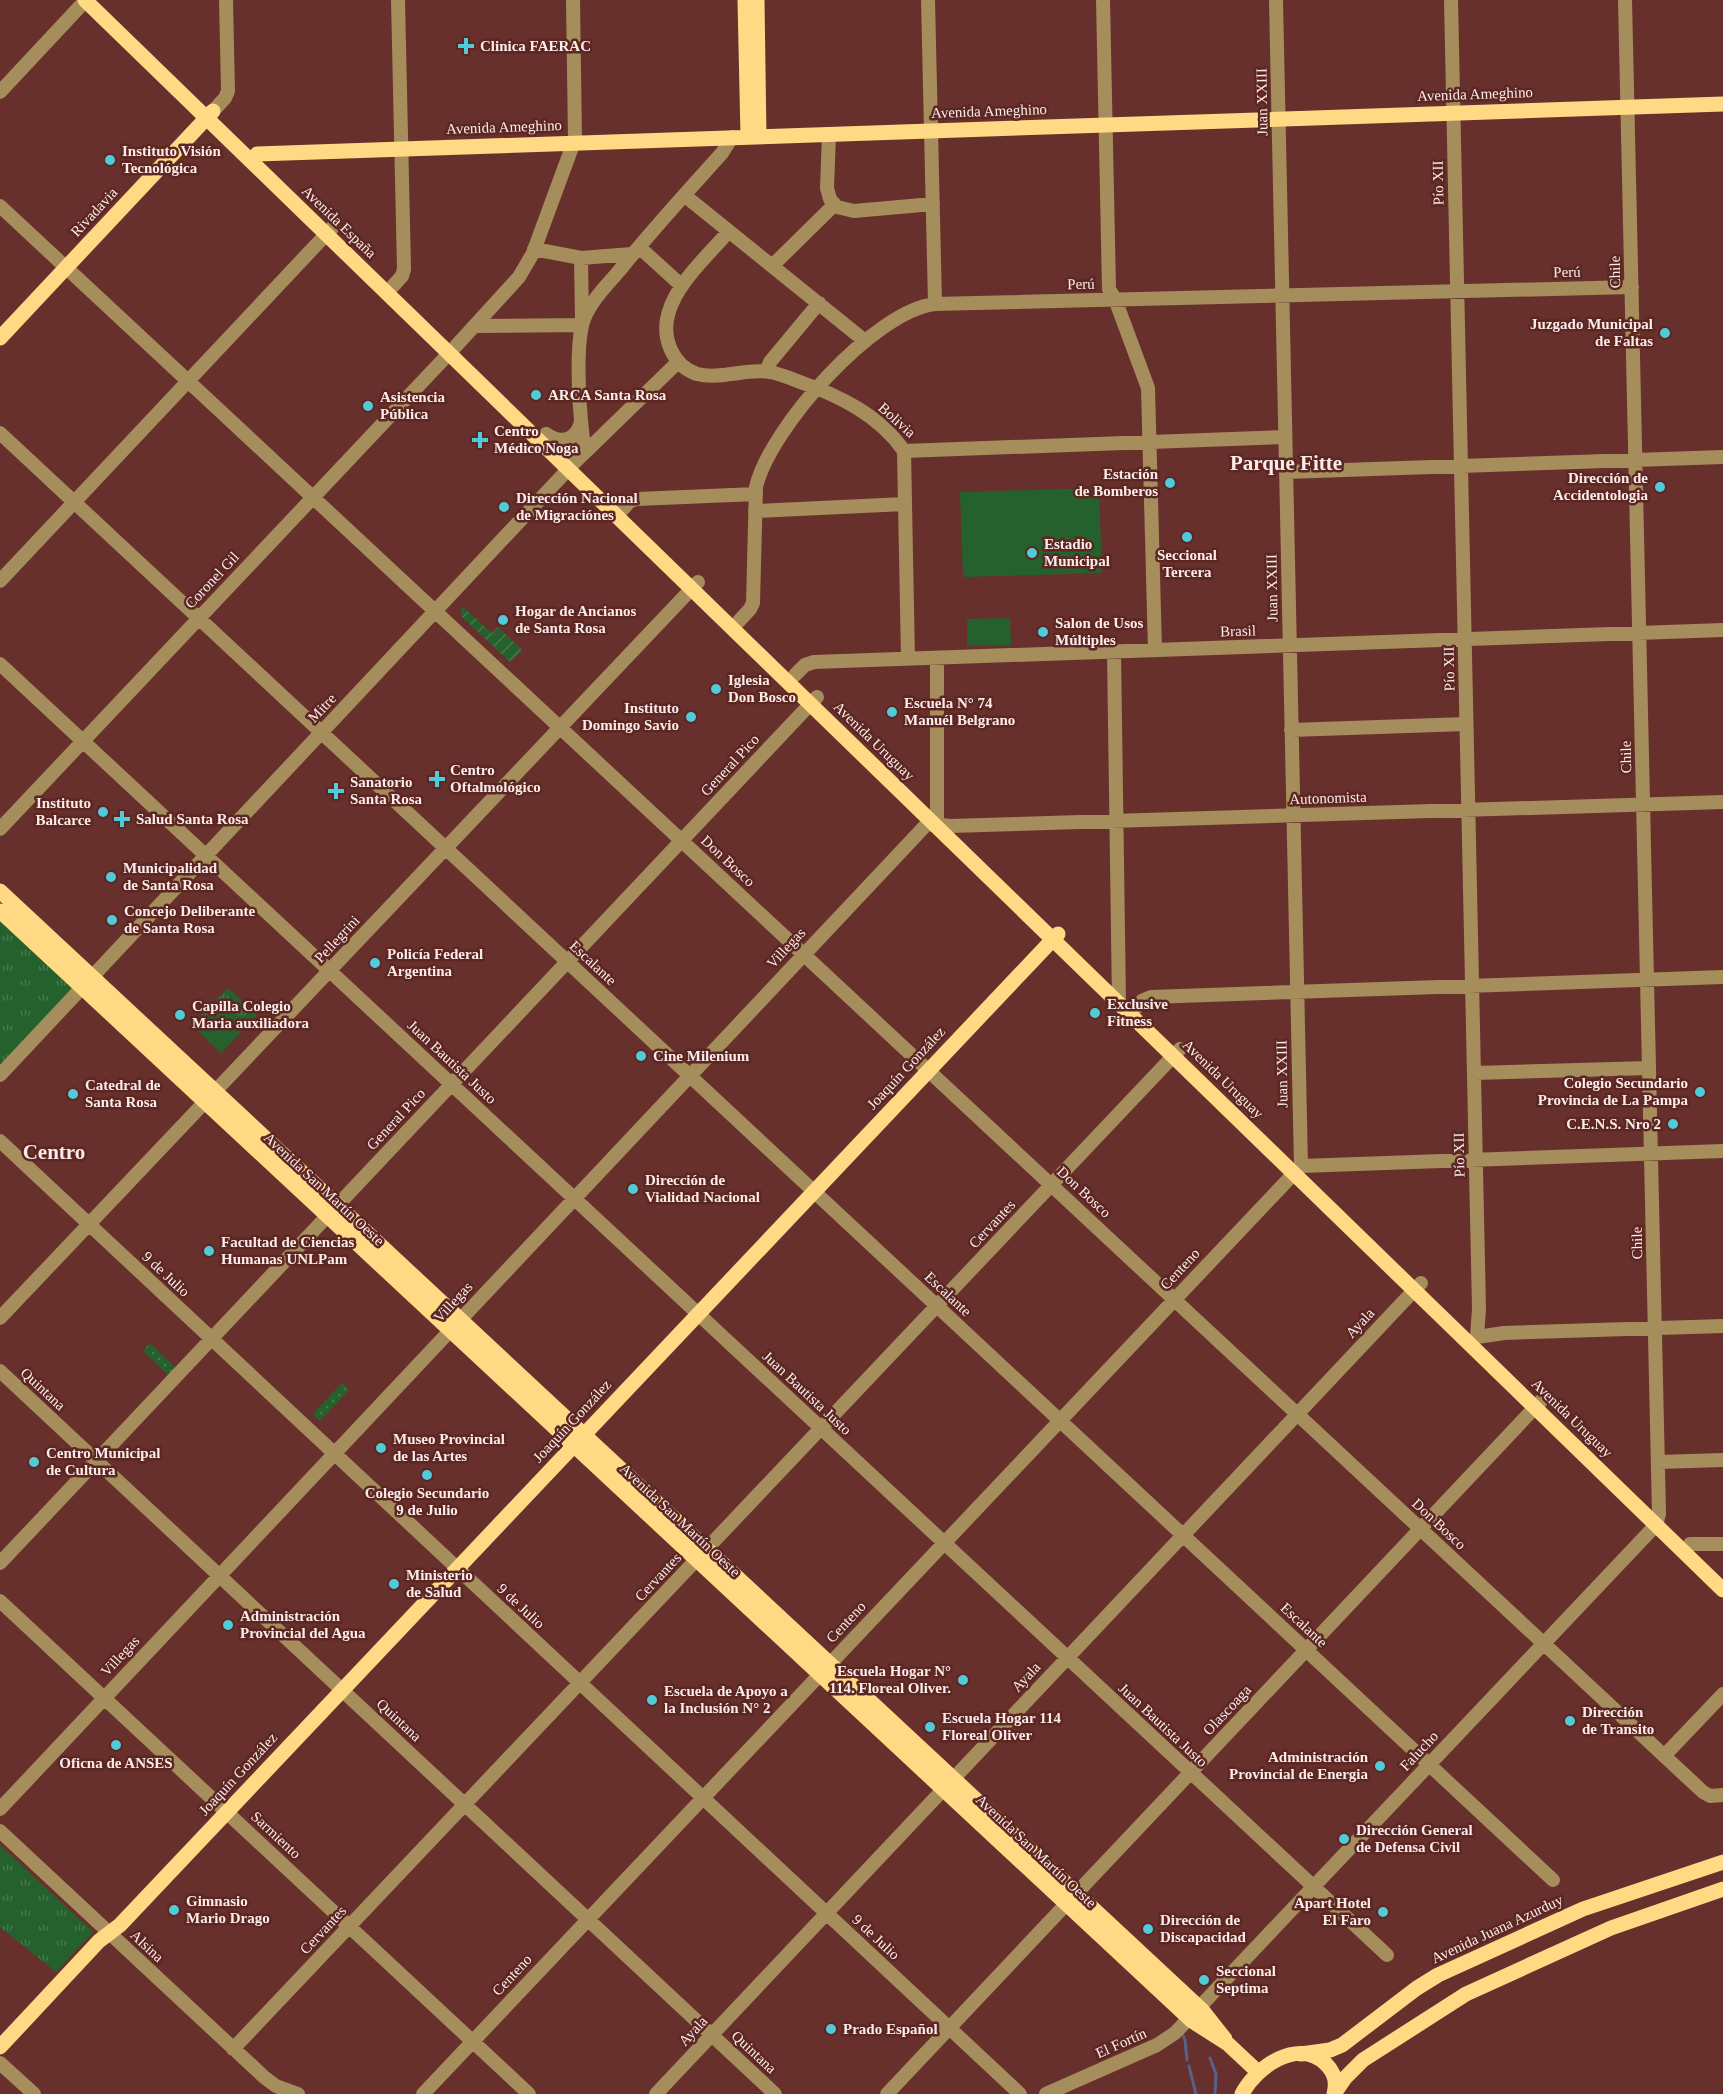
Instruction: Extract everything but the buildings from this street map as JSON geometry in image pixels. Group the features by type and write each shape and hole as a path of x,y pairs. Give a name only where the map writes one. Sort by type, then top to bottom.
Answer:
{"main road":[{"name":"Avenida España","path":"85,0 210,115 264,156 371,278 576,461"},
{"name":"Avenida España","path":"98,0 276,185 393,286 452,350 576,461"},
{"path":"745,0 754,137"},
{"path":"754,137 757,0"},
{"name":"Avenida Ameghino","path":"264,156 401,148 1723,104"},
{"name":"Rivadavia","path":"0,338 210,115"},
{"path":"264,156 276,185"},
{"path":"371,278 386,287 393,286"},
{"name":"Avenida Uruguay","path":"576,461 695,585 716,613 813,700 1658,1519 1723,1590"},
{"name":"Avenida Uruguay","path":"576,461 695,585 739,621 795,675 813,700"},
{"path":"716,613 732,622 739,621"},
{"name":"Avenida Uruguay","path":"935,818 950,826 1056,936"},
{"name":"Avenida San Martín Oeste","path":"0,891 8,912 39,937 1072,1899 1194,2013 1209,2033 1228,2044 1258,2072"},
{"name":"Joaquín González","path":"0,2047 99,1941 120,1924 227,1812 1056,936"},
{"name":"Avenida Uruguay","path":"1658,1519 1723,1576"},
{"name":"Avenida Juana Azurduy","path":"1258,2072 1282,2057 1330,2050 1342,2045 1427,1981 1556,1921 1592,1906 1723,1862"},
{"path":"1334,2094 1349,2073 1363,2060 1459,1998 1602,1932 1723,1889"},
{"path":"1300,2054 1315,2056 1330,2069 1335,2081 1334,2094"},
{"path":"1242,2094 1258,2072"}],"street":[{"path":"0,92 85,0"},
{"path":"210,115 228,91 226,0"},
{"path":"393,286 402,276 404,269 398,0"},
{"name":"Coronel Gil","path":"0,830 475,326 522,273 534,249 574,143 576,128 573,0"},
{"path":"928,0 935,304"},
{"path":"1103,0 1109,290 1115,299 1148,388 1155,650"},
{"name":"Juan XXIII","path":"1276,0 1297,992 1297,1170"},
{"name":"Pío XII","path":"1451,0 1479,1309 1473,1341"},
{"name":"Chile","path":"1625,0 1658,1519"},
{"path":"829,134 827,188 834,205 851,211 933,204"},
{"path":"582,325 593,302 725,149 732,137"},
{"path":"684,195 865,341"},
{"path":"772,266 834,205"},
{"name":"Don Bosco","path":"0,206 1664,1756 1703,1792 1717,1796"},
{"path":"0,581 329,231"},
{"path":"576,461 678,362 668,344 666,322 669,307 682,286 729,231"},
{"path":"534,249 581,258 636,250 682,286"},
{"path":"576,461 581,422 579,344 582,325 581,258"},
{"name":"Perú","path":"739,621 750,609 753,600 756,494 762,469 774,444 796,412 865,341 908,312 924,305 1632,287"},
{"path":"772,372 768,367 770,362 819,303"},
{"path":"475,326 582,325"},
{"name":"Bolivia","path":"678,362 703,375 772,372 818,388 842,398 866,413 887,431 904,452 1285,437"},
{"path":"546,434 557,440 568,439 575,435 581,422"},
{"name":"Escalante","path":"0,433 1553,1880"},
{"path":"904,452 908,659"},
{"path":"1286,472 1723,458"},
{"name":"Mitre","path":"0,1075 576,461"},
{"path":"623,508 630,501 637,499 756,494"},
{"path":"755,511 905,504"},
{"name":"Pellegrini","path":"0,1318 695,585"},
{"name":"Brasil","path":"795,675 805,665 812,662 1723,630"},
{"path":"1114,651 1116,821 1126,1003 1151,997 1723,977"},
{"path":"935,818 937,658"},
{"name":"Juan Bautista Justo","path":"0,664 1387,1955"},
{"name":"General Pico","path":"0,1563 813,700"},
{"path":"1291,730 1466,724"},
{"name":"Autonomista","path":"950,826 1723,802"},
{"name":"Villegas","path":"0,1809 923,827 935,818"},
{"name":"Cervantes","path":"233,2049 1177,1053"},
{"path":"1474,1073 1649,1068"},
{"name":"9 de Julio","path":"0,1141 1020,2094"},
{"path":"1297,1170 1476,1160 1723,1151"},
{"name":"Centeno","path":"423,2094 1297,1170"},
{"name":"Ayala","path":"657,2094 1417,1286"},
{"path":"1473,1341 1509,1333 1723,1326"},
{"name":"Quintana","path":"0,1371 775,2094"},
{"name":"Olascoaga","path":"887,2094 1539,1404"},
{"path":"1658,1462 1723,1460"},
{"name":"Falucho","path":"1194,2013 1544,1644 1658,1519"},
{"path":"1690,1545 1723,1544"},
{"name":"Sarmiento","path":"0,1600 529,2094"},
{"path":"1664,1756 1723,1694"},
{"name":"Alsina","path":"0,1831 233,2049 273,2084 298,2094"},
{"name":"El Fortín","path":"1046,2094 1157,2045 1171,2036 1194,2013"},
{"path":"0,2063 34,2094"}],"green space":[{"path":"1099,488 1102,573 963,577 960,492"},
{"path":"463,607 492,633 498,627 522,650 510,662 461,616"},
{"path":"1010,618 1011,645 967,646 967,619"},
{"path":"0,918 73,988 0,1071"},
{"path":"228,988 257,1015 221,1053 192,1025"},
{"path":"150,1343 177,1369 170,1377 143,1351"},
{"path":"342,1383 349,1390 320,1421 313,1414"},
{"path":"0,1845 93,1932 56,1972 0,1927"}],"waterway":[{"path":"1182,2033 1187,2060"},
{"path":"1210,2058 1216,2074 1215,2094"},
{"path":"1189,2066 1196,2094"}],"place":[{"name":"Clinica FAERAC","path":"466,46"},
{"name":"Instituto Visión Tecnológica","path":"110,160"},
{"name":"Juzgado Municipal de Faltas","path":"1665,333"},
{"name":"ARCA Santa Rosa","path":"536,395"},
{"name":"Asistencia Pública","path":"368,406"},
{"name":"Centro Médico Noga","path":"480,440"},
{"name":"Estación de Bomberos","path":"1170,483"},
{"name":"Dirección de Accidentologia","path":"1660,487"},
{"name":"Dirección Nacional de Migraciónes","path":"504,507"},
{"name":"Seccional Tercera","path":"1187,537"},
{"name":"Estadio Municipal","path":"1032,553"},
{"name":"Hogar de Ancianos de Santa Rosa","path":"503,620"},
{"name":"Salon de Usos Múltiples","path":"1043,632"},
{"name":"Iglesia Don Bosco","path":"716,689"},
{"name":"Escuela N° 74 Manuél Belgrano","path":"892,712"},
{"name":"Instituto Domingo Savio","path":"691,717"},
{"name":"Centro Oftalmológico","path":"437,779"},
{"name":"Sanatorio Santa Rosa","path":"336,791"},
{"name":"Instituto Balcarce","path":"103,812"},
{"name":"Salud Santa Rosa","path":"122,819"},
{"name":"Municipalidad de Santa Rosa","path":"111,877"},
{"name":"Concejo Deliberante de Santa Rosa","path":"112,920"},
{"name":"Policía Federal Argentina","path":"375,963"},
{"name":"Exclusive Fitness","path":"1095,1013"},
{"name":"Capilla Colegio Maria auxiliadora","path":"180,1015"},
{"name":"Cine Milenium","path":"641,1056"},
{"name":"Colegio Secundario Provincia de La Pampa","path":"1700,1092"},
{"name":"Catedral de Santa Rosa","path":"73,1094"},
{"name":"C.E.N.S. Nro 2","path":"1673,1124"},
{"name":"Dirección de Vialidad Nacional","path":"633,1189"},
{"name":"Facultad de Ciencias Humanas UNLPam","path":"209,1251"},
{"name":"Museo Provincial de las Artes","path":"381,1448"},
{"name":"Centro Municipal de Cultura","path":"34,1462"},
{"name":"Colegio Secundario 9 de Julio","path":"427,1475"},
{"name":"Ministerio de Salud","path":"394,1584"},
{"name":"Administración Provincial del Agua","path":"228,1625"},
{"name":"Escuela Hogar N° 114. Floreal Oliver.","path":"963,1680"},
{"name":"Escuela de Apoyo a la Inclusión N° 2","path":"652,1700"},
{"name":"Dirección de Transito","path":"1570,1721"},
{"name":"Escuela Hogar 114 Floreal Oliver","path":"930,1727"},
{"name":"Oficna de ANSES","path":"116,1745"},
{"name":"Administración Provincial de Energia","path":"1380,1766"},
{"name":"Dirección General de Defensa Civil","path":"1344,1839"},
{"name":"Gimnasio Mario Drago","path":"174,1910"},
{"name":"Apart Hotel El Faro","path":"1383,1912"},
{"name":"Dirección de Discapacidad","path":"1148,1929"},
{"name":"Seccional Septima","path":"1204,1980"},
{"name":"Prado Español","path":"831,2029"}],"district":[{"name":"Parque Fitte","path":"1286,463"},
{"name":"Centro","path":"54,1152"}]}
